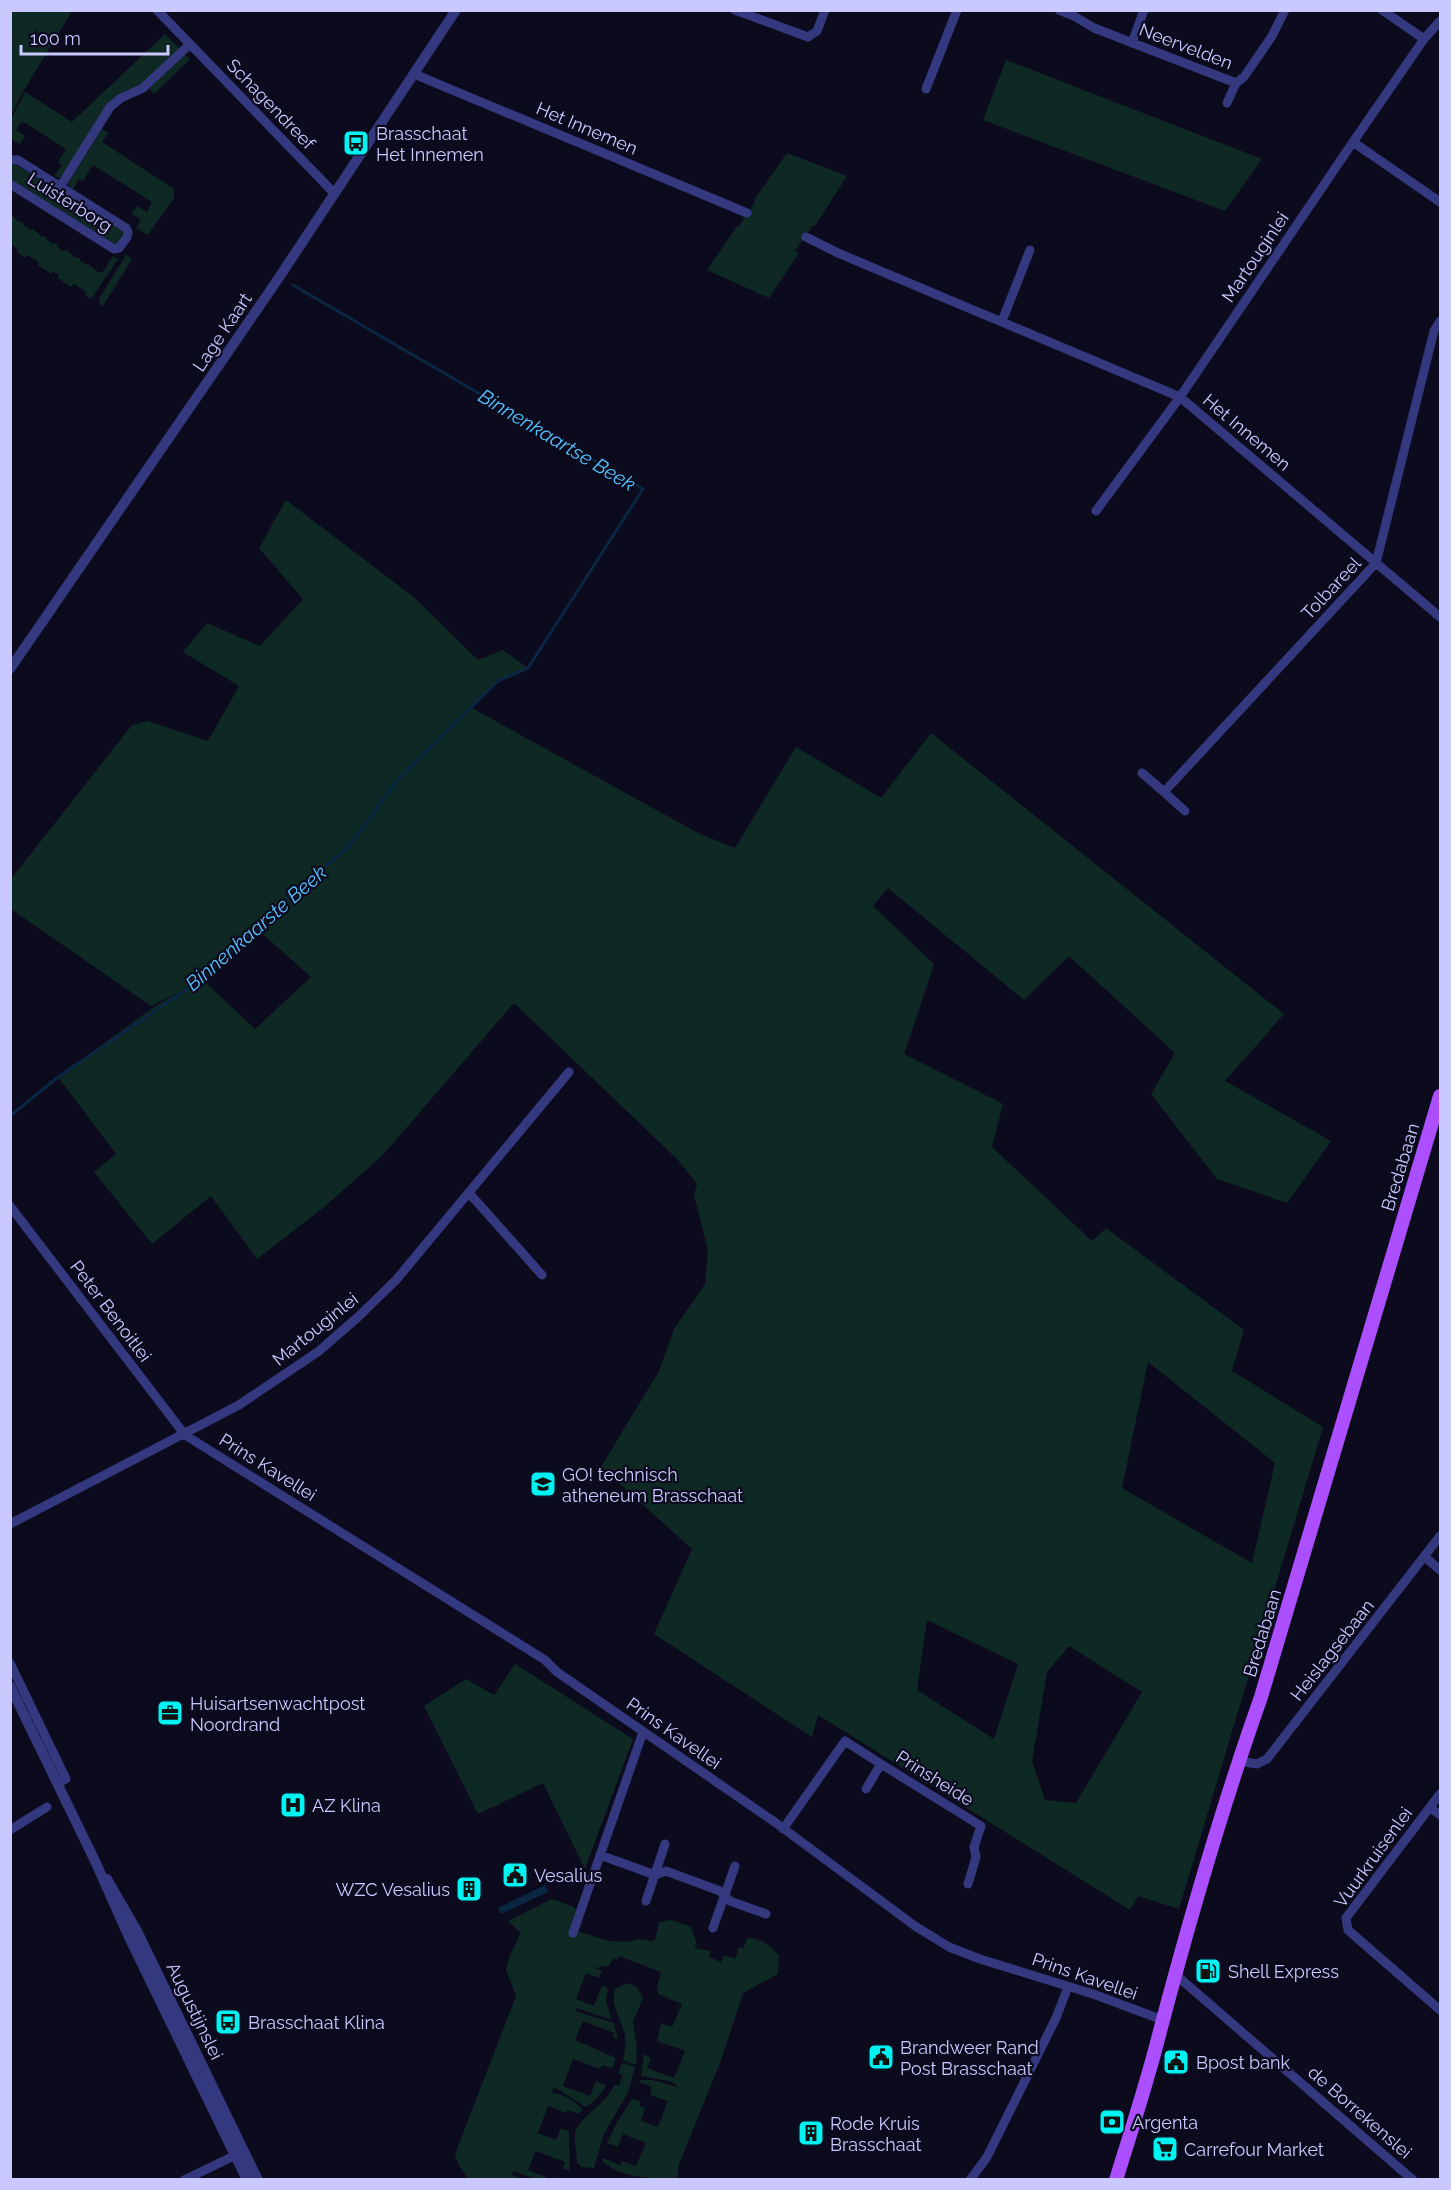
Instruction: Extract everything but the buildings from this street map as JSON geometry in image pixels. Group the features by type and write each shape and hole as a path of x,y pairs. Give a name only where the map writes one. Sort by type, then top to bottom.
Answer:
{"main road":[{"name":"Bredabaan","path":"1116,2180 1239,1761 1261,1697 1440,1096"}],"street":[{"name":"Schagendreef","path":"157,10 335,194"},
{"name":"Lage Kaart","path":"10,669 335,194 456,10"},
{"path":"735,10 808,37 817,31 825,10"},
{"path":"926,89 957,10"},
{"name":"Neervelden","path":"1059,10 1094,28 1236,83"},
{"path":"1132,43 1144,10"},
{"name":"Neervelden","path":"1227,103 1236,83 1244,76 1272,36 1285,10"},
{"path":"1382,10 1424,39"},
{"name":"Martouginlei","path":"1096,511 1180,397 1424,39 1440,21"},
{"name":"Luisterborg","path":"60,187 110,106 143,88 190,44"},
{"name":"Het Innemen","path":"414,74 747,213"},
{"path":"1353,142 1440,202"},
{"name":"Luisterborg","path":"10,160 16,159 126,228 128,235 119,248 114,249 10,184"},
{"name":"Het Innemen","path":"806,237 838,254 1180,397 1440,617"},
{"path":"1002,321 1030,250"},
{"name":"Tolbareel","path":"1164,792 1377,563 1434,331 1440,321"},
{"path":"1142,773 1185,811"},
{"name":"Martouginlei","path":"10,1524 239,1405 319,1351 396,1280 569,1072"},
{"path":"469,1193 542,1275"},
{"name":"Peter Benoitlei","path":"10,1206 184,1435"},
{"name":"Prins Kavellei","path":"184,1435 545,1660 558,1672 783,1829 915,1926 950,1947 980,1959 1093,1994 1163,2020"},
{"name":"Heislagsebaan","path":"1239,1761 1257,1764 1268,1760 1440,1536"},
{"path":"1425,1557 1440,1570"},
{"name":"Augustijnslei","path":"10,1663 130,1940 247,2180"},
{"name":"Augustijnslei","path":"10,1686 62,1781"},
{"path":"573,1933 643,1732"},
{"name":"Prinsheide","path":"783,1829 845,1741 981,1826 974,1847 976,1857 968,1884"},
{"name":"Prinsheide","path":"866,1790 882,1764"},
{"name":"Vuurkruisenlei","path":"1440,1794 1346,1918 1348,1929 1440,2010"},
{"path":"10,1830 47,1807"},
{"path":"1430,1807 1440,1815"},
{"path":"646,1901 665,1844"},
{"path":"600,1855 655,1875 666,1871 720,1891 730,1901 766,1914"},
{"name":"Augustijnslei","path":"95,1861 117,1893 137,1930 258,2180"},
{"path":"713,1928 735,1866"},
{"name":"de Borrekenslei","path":"1176,1975 1413,2180"},
{"path":"970,2180 987,2157 1056,2018 1068,1987"},
{"path":"184,2180 236,2156"}],"green space":[{"path":"11,10 72,11 21,95 11,116"},
{"path":"165,34 179,48 143,83 124,93 60,178 54,176 62,165 58,162 66,149 22,121 16,130 25,136 20,144 11,139 11,119 25,92 72,122"},
{"path":"185,55 190,59 154,94 149,88"},
{"path":"1006,60 1262,159 1225,211 983,120"},
{"path":"102,129 108,133 102,142 174,189 174,198 148,235 136,228 141,220 131,214 137,206 147,212 152,202 93,165 83,181 79,179 73,189 68,185"},
{"path":"787,153 847,176 815,226 813,225 795,251 799,253 769,298 707,270"},
{"path":"13,163 124,231 117,246 11,180 10,166"},
{"path":"11,215 24,226 33,229 42,237 47,238 46,240 55,243 57,247 66,250 98,272 103,272 113,256 118,259 91,299 85,295 86,292 74,284 71,287 58,278 59,275 53,271 51,274 38,265 39,262 27,255 25,258 17,252 18,249 11,244"},
{"path":"126,255 132,259 103,306 99,299"},
{"path":"286,500 415,598 478,660 503,650 528,668 498,681 472,708 698,833 735,848 796,747 881,798 931,733 1284,1014 1225,1081 1331,1141 1287,1203 1217,1179 1151,1094 1175,1053 1069,956 1024,1000 888,888 873,906 934,964 904,1054 1003,1104 992,1147 1092,1241 1106,1228 1244,1330 1232,1371 1323,1427 1179,1909 1138,1896 1130,1910 818,1715 812,1737 654,1634 692,1549 601,1467 659,1371 674,1329 705,1284 708,1251 694,1195 697,1184 678,1160 514,1003 383,1155 323,1208 257,1259 211,1196 152,1244 94,1172 116,1154 58,1077 151,1009 180,991 151,1006 11,909 11,879 132,725 148,721 208,741 239,686 183,652 207,623 260,646 303,599 259,548","holes":["256,928 311,977 255,1029 202,979","1148,1362 1275,1463 1252,1563 1122,1488","927,1620 1018,1664 994,1739 917,1690","1069,1646 1142,1692 1076,1803 1045,1800 1032,1761 1047,1672"]},
{"path":"515,1664 633,1739 585,1869 543,1783 478,1814 424,1706 466,1679 494,1695"},
{"path":"552,1899 574,1907 576,1910 570,1929 609,1941 655,1940 659,1922 671,1920 691,1927 696,1941 695,1948 710,1951 709,1957 721,1962 724,1955 735,1959 739,1947 743,1949 747,1938 765,1943 779,1956 778,1974 743,1993 720,2063 679,2164 677,2179 648,2178 628,2174 602,2161 603,2158 620,2165 622,2161 636,2166 646,2143 623,2134 618,2147 607,2143 632,2099 641,2102 640,2106 645,2108 641,2121 658,2127 668,2101 650,2095 652,2087 639,2082 640,2080 653,2080 677,2087 668,2081 641,2076 644,2054 651,2058 647,2068 674,2078 685,2051 657,2041 661,2023 672,2027 682,2004 658,1994 657,1987 661,1972 619,1956 617,1960 613,1958 609,1966 594,1968 602,1971 599,1978 586,1973 576,1999 594,2006 602,1985 608,1988 606,2001 612,2020 576,2008 575,2011 614,2023 618,2039 613,2037 614,2033 583,2021 575,2040 616,2058 612,2068 603,2065 600,2069 573,2059 563,2086 590,2096 596,2081 606,2085 598,2098 586,2107 554,2087 552,2093 569,2098 583,2110 578,2114 568,2110 566,2113 548,2106 538,2133 556,2140 561,2128 569,2131 570,2171 563,2169 565,2162 536,2151 528,2170 546,2179 535,2179 513,2171 512,2175 524,2179 468,2179 458,2164 455,2154 516,1996 506,1970 510,1955 521,1933 508,1921"},
{"path":"627,1983 637,1987 643,1998 633,2022 637,2048 636,2065 623,2060 625,2035 614,2000 616,1988"},
{"path":"622,2063 635,2067 628,2092 603,2136 594,2168 580,2167 580,2164 577,2164 575,2142 577,2128 586,2116 605,2099 614,2085 619,2086 623,2075 618,2073"}],"water":[{"path":"545,1885 548,1892 501,1914 498,1908"}],"waterway":[{"name":"Binnenkaartse Beek","path":"10,1116 58,1077 202,979 295,892 349,846 400,777 498,681 528,668 643,489 293,285"}],"place":[{"name":"Brasschaat Het Innemen","path":"356,143"},
{"name":"GO! technisch atheneum Brasschaat","path":"543,1484"},
{"name":"Huisartsenwachtpost Noordrand","path":"170,1713"},
{"name":"AZ Klina","path":"293,1805"},
{"name":"Vesalius","path":"515,1875"},
{"name":"WZC Vesalius","path":"469,1889"},
{"name":"Shell Express","path":"1208,1971"},
{"name":"Brasschaat Klina","path":"228,2022"},
{"name":"Brandweer Rand Post Brasschaat","path":"881,2057"},
{"name":"Bpost bank","path":"1176,2062"},
{"name":"Argenta","path":"1112,2122"},
{"name":"Rode Kruis Brasschaat","path":"811,2133"},
{"name":"Carrefour Market","path":"1165,2149"}],"water label":[{"name":"Binnenkaarste Beek","path":"256,928"}]}
